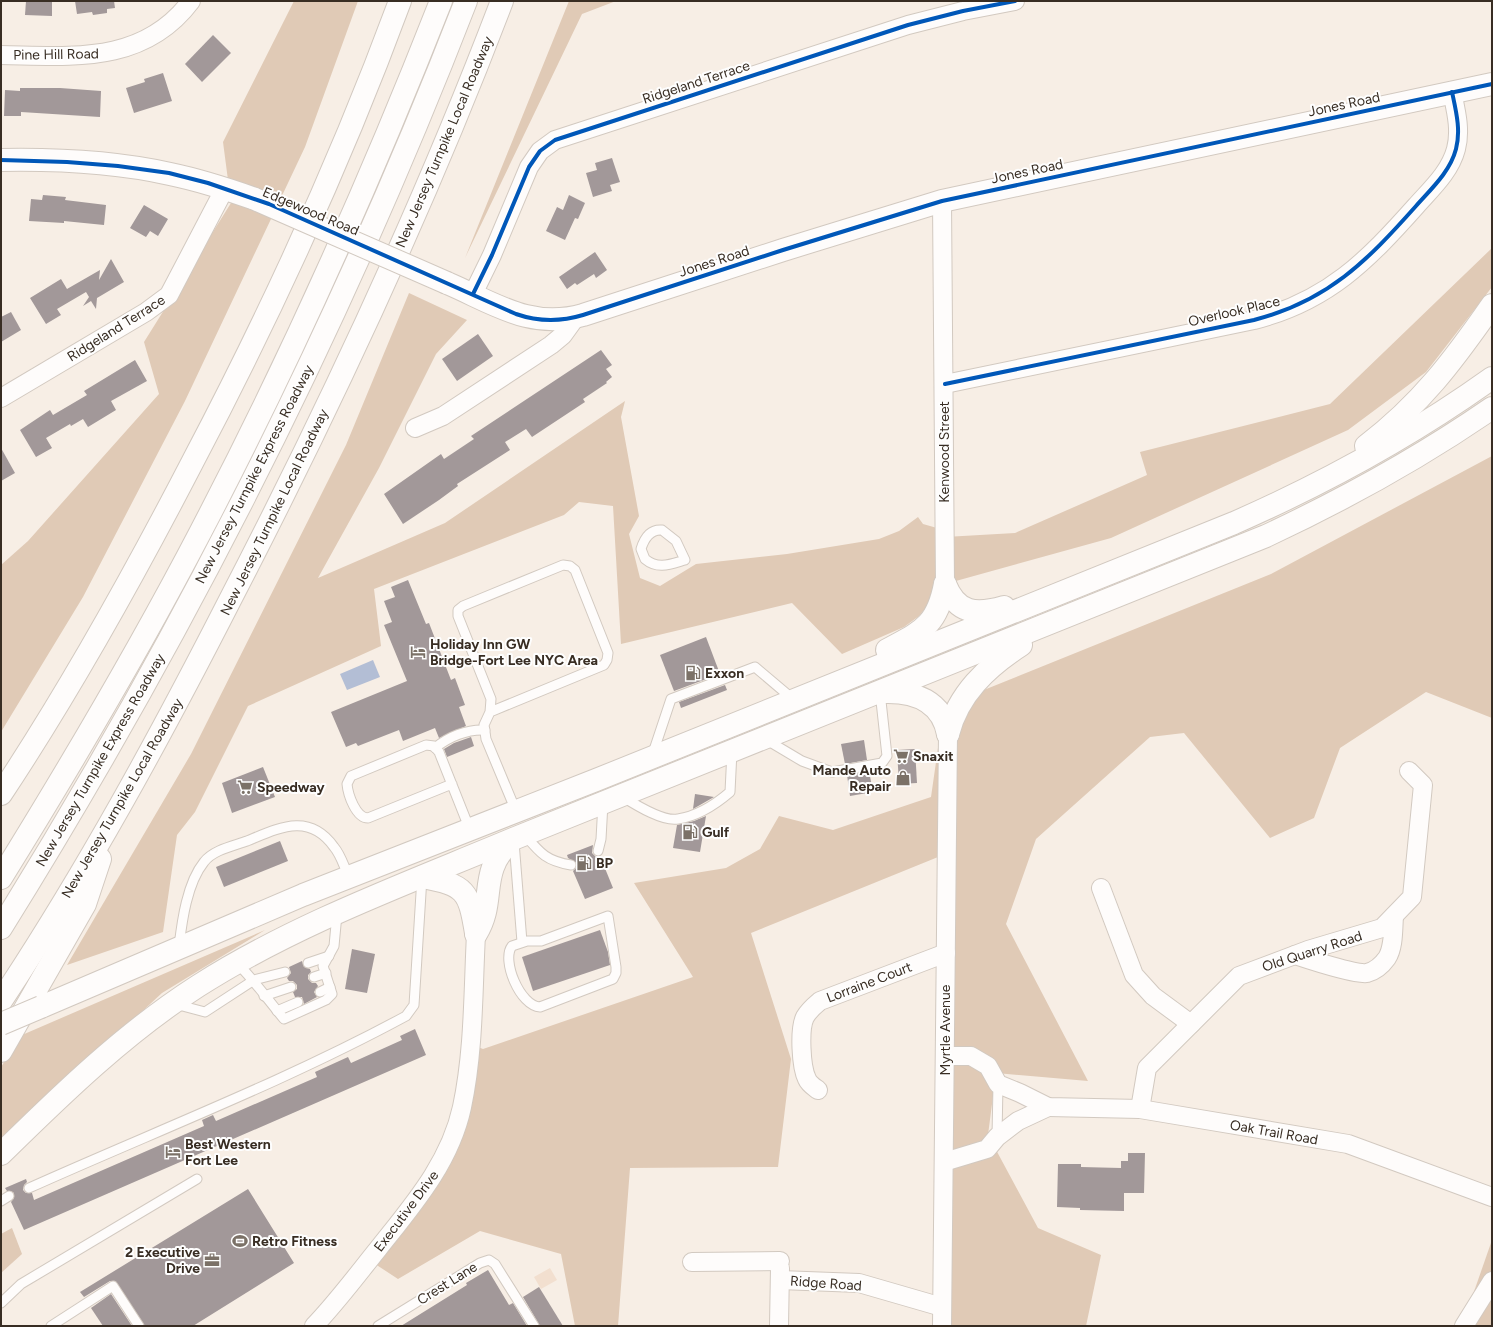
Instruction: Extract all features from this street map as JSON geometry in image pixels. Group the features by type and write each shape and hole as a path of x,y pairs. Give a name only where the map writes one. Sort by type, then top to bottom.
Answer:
{"main road":[{"path":"1,794 57,706 104,626 176,495 258,336 330,178 400,1"},
{"name":"New Jersey Turnpike Express Roadway","path":"1,878 52,796 149,628 247,440 341,240 441,1"},
{"name":"New Jersey Turnpike Express Roadway","path":"1,928 127,716 234,516 355,267 411,137 466,1"},
{"name":"New Jersey Turnpike Local Roadway","path":"1,1001 44,934 119,806 219,622 316,430 408,231 462,103 502,1"},
{"name":"Jones Road","path":"576,317 942,200 1492,84"},
{"name":"Edgewood Road","path":"1,160 67,162 147,170 183,176 225,188 255,199 528,318 557,321 576,317"},
{"path":"1312,487 1384,432 1420,398 1452,362 1492,305"},
{"path":"1,1024 179,946 1234,523 1312,487 1413,431 1492,378"},
{"path":"1,1154 74,1085 172,1003 237,963 336,914 519,836 1240,547 1318,511 1394,470 1492,408"},
{"path":"945,584 951,596 961,607 977,611 1001,608 1075,588"},
{"path":"801,697 926,627 937,612 945,584"},
{"path":"948,734 954,714 985,672 1020,645 1080,612"},
{"path":"880,692 909,694 930,703 940,713 948,734"},
{"path":"1,1051 85,904 119,806"},
{"path":"476,934 484,919 488,881 492,866 500,852 519,836"},
{"path":"422,877 442,881 462,890 470,900 476,934"}],"street":[{"name":"Pine Hill Road","path":"1,55 80,56 102,54 126,48 149,38 167,25 190,1"},
{"name":"Ridgeland Terrace","path":"473,294 492,255 529,167 540,151 555,140 908,25 963,11 1015,1"},
{"name":"Overlook Place","path":"945,384 1254,320 1286,311 1310,300 1345,276 1375,250 1433,188 1446,170 1456,151 1458,132 1452,92"},
{"name":"Ridgeland Terrace","path":"1,398 146,312 169,295 225,188"},
{"name":"Kenwood Street","path":"942,200 945,384 945,584"},
{"path":"415,428 443,416 551,345 563,335 576,317"},
{"name":"Myrtle Avenue","path":"942,1326 946,1056 948,734"},
{"name":"Old Quarry Road","path":"1140,1109 1147,1068 1239,976 1295,954 1382,928 1412,897 1423,785 1409,771"},
{"path":"1101,888 1134,975 1152,996 1191,1024"},
{"path":"1295,954 1314,962 1366,973 1378,968 1387,958 1392,941 1394,916"},
{"name":"Executive Drive","path":"314,1326 331,1308 424,1190 441,1163 454,1134 462,1108 467,1076 476,934"},
{"name":"Lorraine Court","path":"818,1090 807,1081 804,1074 802,1029 805,1018 811,1008 820,1001 946,953"},
{"path":"946,1056 971,1056 988,1066 998,1084 1048,1107"},
{"path":"944,1162 986,1149 997,1137 1018,1121 1048,1107"},
{"name":"Oak Trail Road","path":"1048,1107 1140,1109 1348,1144 1492,1197"},
{"name":"Ridge Road","path":"692,1262 780,1255 780,1280 859,1283 942,1307"},
{"path":"779,1326 780,1280"},
{"path":"1464,1326 1492,1281"}],"lane":[{"path":"662,530 676,541 685,560 671,565 653,564 645,559 641,549 647,536 654,531 662,530"},
{"path":"490,712 604,665 607,660 608,653 575,570 570,566 563,565 463,606 458,610 458,616 491,699 490,712 484,725 486,739 516,812"},
{"path":"651,757 670,698 754,667 801,697"},
{"path":"764,738 802,761 832,772 882,763 887,756 880,692"},
{"path":"435,748 444,740 474,729 485,730"},
{"path":"452,784 368,818 362,818 358,813 347,787 349,778 426,745 435,748 439,752 452,784 470,830"},
{"path":"598,851 612,799 649,813 677,820 714,806 730,792 732,751"},
{"path":"179,946 183,917 192,888 200,869 211,855 275,830 290,825 299,825 316,830 326,837 335,847 349,877"},
{"path":"519,836 554,862 571,865"},
{"path":"519,836 522,942"},
{"path":"29,1188 268,1085 320,1061 406,1016 414,1005 422,877"},
{"path":"237,963 254,980 264,996 284,1019 326,1000 332,994 323,966 334,946 336,914"},
{"path":"608,916 616,973 613,979 607,982 536,1007 521,993 512,976 510,949 515,944 522,942 541,941 608,916"},
{"path":"308,963 329,956"},
{"path":"172,1003 205,1012 254,980 285,972"},
{"path":"314,977 326,973"},
{"path":"264,996 291,987"},
{"path":"320,992 330,987"},
{"path":"277,1011 298,1002"},
{"path":"997,1137 998,1084"},
{"path":"1,1304 22,1284 197,1179"},
{"name":"Crest Lane","path":"378,1326 480,1263 489,1260 495,1264 534,1326"},
{"path":"51,1326 113,1286 137,1325"}],"shaded area":[{"path":"294,1 358,1 305,147 185,401 83,597 1,732 1,565 28,541 159,394 144,342 231,203 223,142"},
{"path":"569,1 616,1 582,14 465,258"},
{"path":"1492,248 1492,287 1426,372 1348,430 1111,538 945,584 919,616 904,627 842,654 792,603 621,644 613,506 579,502 564,515 374,589 381,646 248,706 195,812 177,835 163,932 67,965 191,754 346,445 409,293 467,320 436,354 379,468 318,578 445,523 625,401 621,417 639,516 629,534 640,578 660,586 696,564 787,554 879,539 899,531 918,517 923,524 944,530 945,537 1015,533 1147,475 1140,452 1330,404"},
{"path":"1492,456 1492,718 1426,692 1340,748 1314,818 1270,838 1184,733 1150,737 1036,839 1006,924 1088,1081 996,1073 988,1135 1038,1228 1101,1255 1086,1326 949,1326 943,855 751,933 791,1059 778,1167 630,1168 618,1326 575,1326 561,1254 480,1231 398,1279 369,1260 441,1163 470,1044 483,1049 693,977 634,883 726,868 760,849 779,816 833,830 931,797 944,706 1271,574"},
{"path":"265,930 162,993 1,1142 1,1067 22,1035"},
{"path":"12,1228 22,1254 1,1273 1,1234"},
{"path":"1492,1240 1492,1326 1462,1326"},
{"path":"550,1268 557,1280 541,1289 534,1277"}],"water":[{"path":"373,660 380,677 347,690 340,674"}],"building":[{"path":"26,1 52,1 52,16 25,15"},
{"path":"75,1 114,1 115,8 107,9 107,13 93,15 92,12 77,14"},
{"path":"213,35 231,53 202,82 185,64"},
{"path":"163,73 172,101 134,113 126,88 145,82 144,79"},
{"path":"20,88 60,88 101,91 100,117 21,112 21,116 4,116 5,90 20,91"},
{"path":"612,158 620,182 610,185 612,191 593,197 586,173 597,170 595,163"},
{"path":"43,195 66,197 65,200 106,205 104,225 64,221 64,223 29,221 31,199 42,200"},
{"path":"569,195 585,203 578,219 575,218 565,240 546,231 557,207 563,210"},
{"path":"144,205 168,219 158,236 150,231 146,237 130,228"},
{"path":"595,252 607,270 596,278 594,274 577,285 575,283 567,289 559,277"},
{"path":"111,259 124,282 97,298 96,309 91,301 83,306 89,297 86,292 57,309 61,315 46,324 30,298 61,279 67,289 100,270 99,280"},
{"path":"11,312 21,330 1,342 1,317"},
{"path":"478,334 493,356 457,381 442,359"},
{"path":"601,350 612,365 606,369 612,377 606,382 607,383 583,399 585,402 532,437 526,429 505,442 510,450 457,484 458,486 403,524 384,494 441,454 444,459 474,439 471,436"},
{"path":"135,360 147,381 111,401 116,410 88,427 83,419 71,426 70,424 46,438 52,448 36,457 20,430 50,410 53,415 87,395 84,391"},
{"path":"1,448 15,473 1,481"},
{"name":"Holiday Inn GW Bridge-Fort Lee NYC Area","path":"408,580 426,624 429,623 451,680 455,678 465,705 459,707 466,726 439,738 435,728 403,741 399,730 358,746 356,743 346,747 331,712 407,681 384,625 392,622 384,601 395,597 391,587"},
{"name":"Exxon","path":"706,637 720,674 674,691 660,655"},
{"path":"725,685 727,690 681,708 679,702"},
{"path":"471,737 474,746 447,757 444,749 454,743"},
{"path":"864,740 867,760 845,764 841,744"},
{"path":"915,749 917,783 899,784 897,750"},
{"path":"263,767 275,797 232,813 222,783"},
{"path":"869,771 873,792 850,796 847,775"},
{"path":"695,794 714,797 693,809"},
{"path":"706,816 700,852 673,848 677,825 694,821"},
{"path":"280,841 288,861 224,887 216,867"},
{"path":"593,845 592,853 596,857 600,856 613,888 585,899 573,871 577,867 577,863 568,858 567,855"},
{"path":"600,930 608,952 610,965 533,991 522,957"},
{"path":"352,949 375,954 367,993 345,989"},
{"path":"302,961 304,967 310,969 311,972 308,975 308,979 312,983 316,983 318,986 314,992 317,997 304,1004 302,997 295,997 293,992 297,989 297,985 293,981 289,981 287,978 291,973 289,967"},
{"name":"Best Western Fort Lee","path":"415,1029 426,1055 24,1230 11,1202 14,1198 14,1193 7,1191 5,1188 26,1179 27,1182 24,1185 23,1190 26,1193 32,1193 34,1200 204,1126 202,1120 213,1115 216,1121 317,1077 315,1072 348,1057 351,1063 402,1040 400,1036"},
{"path":"1128,1153 1145,1153 1144,1193 1124,1193 1124,1211 1080,1210 1080,1208 1057,1207 1058,1164 1081,1164 1081,1167 1121,1168 1121,1161 1128,1161"},
{"name":"2 Executive Drive","path":"248,1189 294,1263 193,1326 145,1326 115,1281 110,1281 84,1297 80,1292"},
{"path":"488,1270 509,1305 513,1303 527,1326 401,1326 467,1285 466,1283"},
{"path":"539,1287 563,1326 540,1326 523,1297"},
{"path":"111,1294 132,1326 103,1326 91,1308"}],"cycle path":[{"path":"473,294 492,255 529,167 540,151 555,140 908,25 963,11 1015,1"},
{"path":"1,160 67,162 118,166 169,173 208,183 269,204 516,314 533,319 558,320 583,315 783,250 942,201 1492,84"},
{"path":"945,384 1254,320 1280,312 1304,302 1325,290 1363,261 1398,226 1445,173 1456,149 1458,135 1452,92"}],"place":[{"name":"Holiday Inn GW Bridge-Fort Lee NYC Area","path":"418,652"},
{"name":"Exxon","path":"693,673"},
{"name":"Snaxit","path":"901,756"},
{"name":"Mande Auto Repair","path":"903,778"},
{"name":"Speedway","path":"245,787"},
{"name":"Gulf","path":"690,832"},
{"name":"BP","path":"584,863"},
{"name":"Best Western Fort Lee","path":"173,1152"},
{"name":"Retro Fitness","path":"240,1241"},
{"name":"2 Executive Drive","path":"212,1260"}]}
